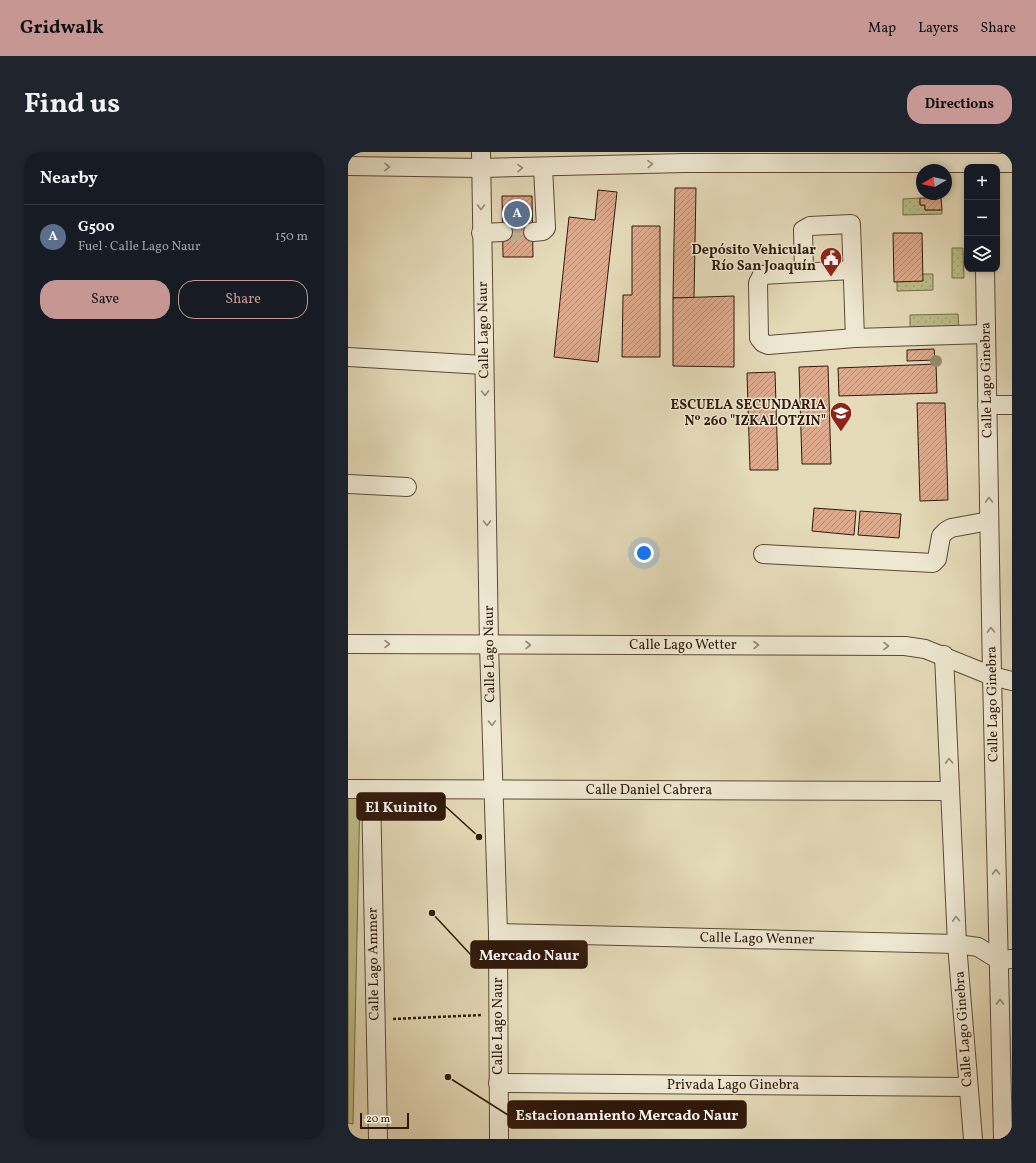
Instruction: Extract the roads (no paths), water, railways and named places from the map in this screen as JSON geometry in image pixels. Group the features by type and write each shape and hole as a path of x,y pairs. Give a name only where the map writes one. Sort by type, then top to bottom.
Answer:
{"street":[{"path":"348,166 481,160 543,167 685,163 984,161 1012,163"},
{"name":"Calle Lago Naur","path":"481,160 481,233 490,645 498,933 499,1139"},
{"path":"533,232 543,231 546,228 543,167"},
{"path":"804,272 802,230 810,226 850,224 855,338"},
{"path":"481,233 502,232"},
{"path":"852,270 767,274 759,278 759,338 763,343 768,345 855,338 986,334"},
{"name":"Calle Lago Ginebra","path":"985,272 992,676 1005,960 1007,1093 1003,1139"},
{"path":"348,357 484,365"},
{"path":"987,405 1012,405"},
{"path":"348,484 407,488"},
{"path":"763,554 933,563 937,559 941,536 946,530 989,521"},
{"name":"Calle Lago Wetter","path":"348,644 904,646 925,649 944,655 992,676 1012,681"},
{"name":"Calle Lago Ginebra","path":"944,655 958,944 973,1139"},
{"name":"Calle Daniel Cabrera","path":"348,789 950,791"},
{"name":"Calle Lago Ammer","path":"371,790 378,1139"},
{"name":"Calle Lago Wenner","path":"498,933 958,944 978,947 1005,960"},
{"name":"Privada Lago Ginebra","path":"498,1083 968,1087"}],"tunnel":[{"path":"503,232 533,232"}],"place":[{"name":"G500","path":"517,214"},
{"name":"Depósito Vehicular Río San Joaquín","path":"831,278"},
{"name":"ESCUELA SECUNDARIA Nº 260 \"IZKALOTZIN\"","path":"841,432"},
{"name":"El Kuinito","path":"479,837"},
{"name":"Mercado Naur","path":"432,913"},
{"name":"Estacionamiento Mercado Naur","path":"448,1077"}]}
